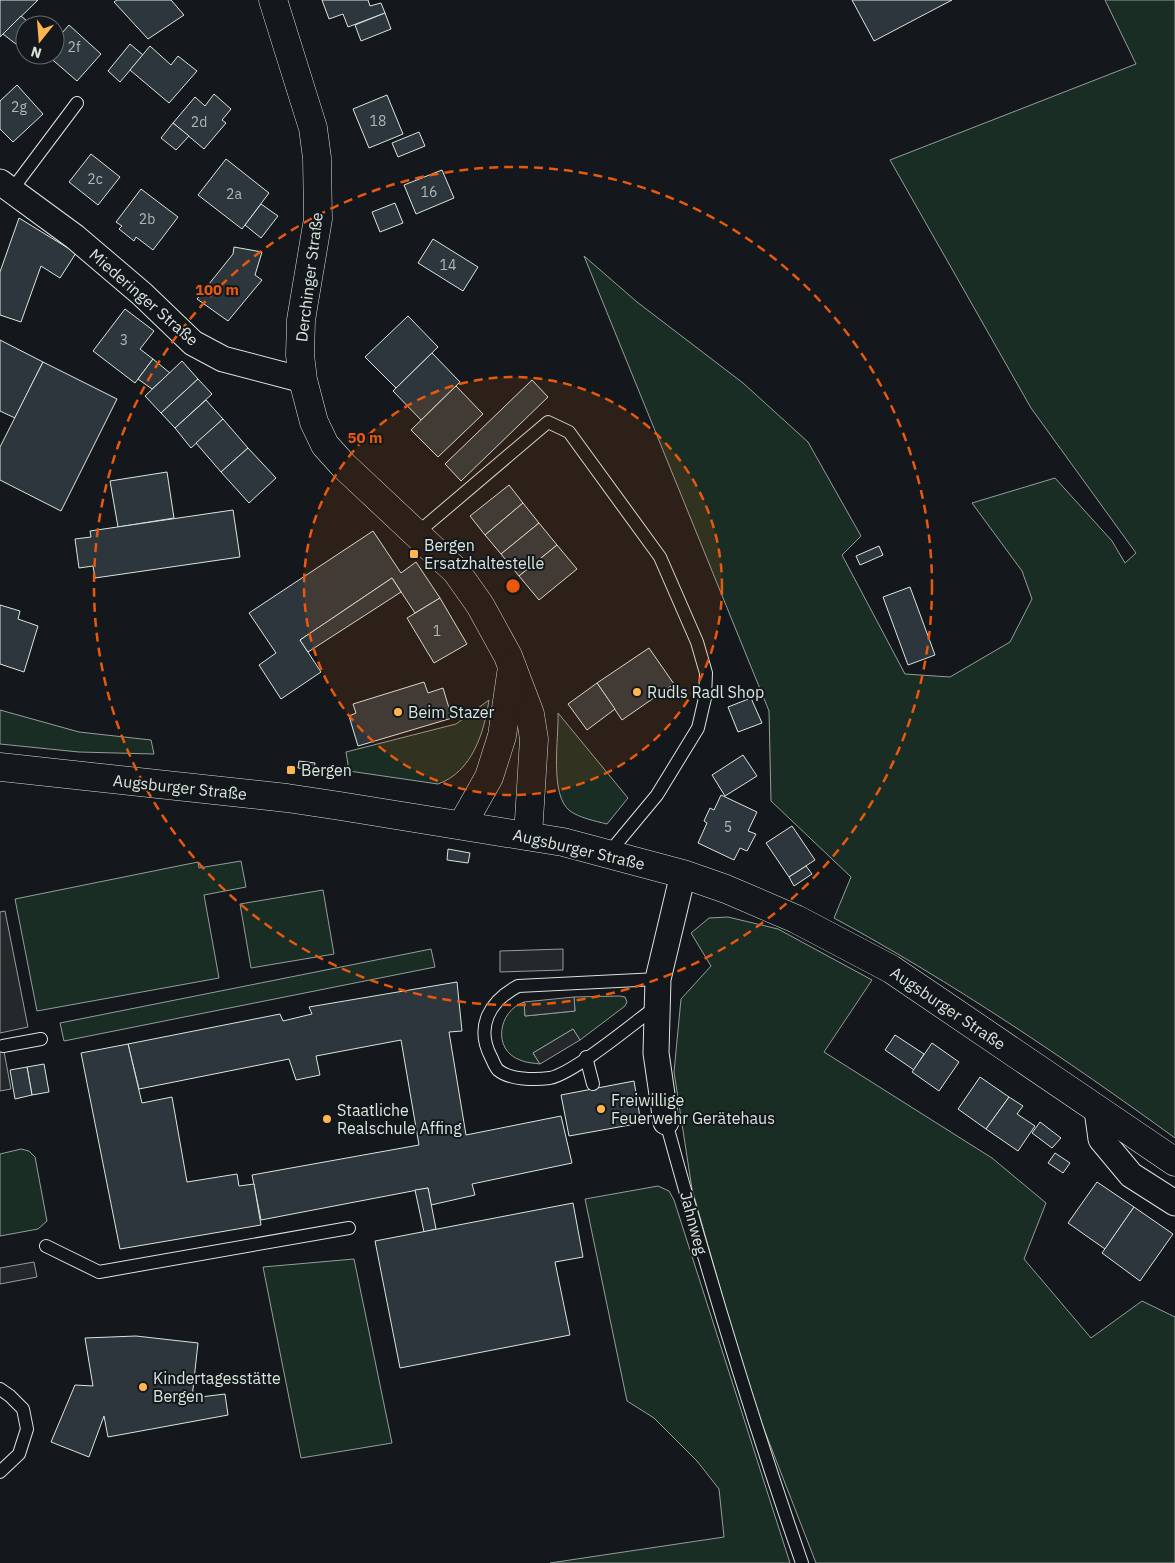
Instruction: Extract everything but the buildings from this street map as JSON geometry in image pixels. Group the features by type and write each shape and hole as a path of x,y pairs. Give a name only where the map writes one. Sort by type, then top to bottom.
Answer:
{"main road":[{"name":"Derchinger Straße","path":"273,0 313,128 317,158 318,219 301,320 300,355 303,380 314,422 325,445 343,465 456,572 480,605 512,665 530,714 534,739 528,836"},
{"path":"462,825 489,777 502,736 512,665"},
{"name":"Augsburger Straße","path":"0,767 287,798 462,825 528,836 608,854 683,874 726,889 796,919 891,970 1175,1162"}],"street":[{"name":"Miederinger Straße","path":"6,186 75,237 142,294 193,343 223,359 303,380"},
{"name":"Jahnweg","path":"666,1122 656,1053 658,979 683,874"},
{"path":"1097,1110 1101,1139 1131,1175 1175,1203"}],"lane":[{"path":"6,186 77,103"},
{"path":"416,534 548,422 569,432 660,557 697,642 706,673 705,698 698,728 678,764 657,795 608,854"},
{"path":"657,1006 569,1070 550,1078 513,1077 498,1070 483,1038 492,1005 503,994 518,986 658,979"},
{"path":"3,1046 41,1039"},
{"path":"586,1057 593,1084"},
{"name":"Jahnweg","path":"666,1122 713,1293 760,1444 802,1563"},
{"path":"46,1246 99,1272 349,1228"},
{"path":"0,1389 23,1409 27,1429 19,1454 0,1472"}],"green space":[{"path":"1105,0 1175,0 1175,1138 1008,1022 922,968 834,918 851,877 771,801 769,711 584,256 637,302 743,383 808,442 861,536 842,555 905,674 950,677 1010,642 1032,599 1022,571 972,503 1055,478 1112,541 1125,563 1136,553 1031,408 890,160 1136,64"},
{"path":"489,700 484,725 474,750 468,761 450,778 438,784 349,771 346,752 456,724"},
{"path":"0,710 79,732 151,740 154,754 79,752 0,744"},
{"path":"558,713 628,798 607,824 578,816 563,803 559,792 556,765"},
{"path":"241,861 246,887 204,895 219,978 37,1011 15,899 198,862 199,868"},
{"path":"323,890 334,954 251,968 240,904"},
{"path":"728,917 778,929 872,980 824,1052 992,1158 1046,1203 1024,1259 1091,1338 1142,1301 1175,1317 1175,1563 816,1563 750,1393 692,1189 674,1072 681,999 711,966 691,933 709,918"},
{"path":"431,949 435,967 64,1041 60,1023"},
{"path":"574,997 625,997 627,1002 625,1006 580,1040 573,1029 533,1053 540,1064 520,1060 511,1055 505,1048 502,1040 504,1022 508,1013 524,1002 525,1016 575,1011"},
{"path":"21,1149 29,1151 35,1157 47,1221 38,1229 0,1236 0,1154"},
{"path":"658,1186 669,1191 674,1200 790,1563 550,1563 724,1537 719,1489 697,1461 654,1418 627,1401 585,1199"},
{"path":"354,1259 392,1443 301,1458 263,1267"}],"shaded area":[{"path":"5,911 28,1027 0,1033 0,912"},
{"path":"563,949 563,970 500,972 500,951"},
{"path":"574,997 575,1011 525,1016 524,1002"},
{"path":"573,1029 580,1040 540,1064 533,1053"},
{"path":"3,1046 11,1089 0,1091 0,1047"},
{"path":"34,1262 37,1277 0,1284 0,1268"}],"place":[{"name":"Bergen Ersatzhaltestelle","path":"414,554"},
{"name":"Rudls Radl Shop","path":"637,692"},
{"name":"Beim Stazer","path":"398,712"},
{"name":"Bergen","path":"291,770"},
{"name":"Freiwillige Feuerwehr Gerätehaus","path":"601,1109"},
{"name":"Staatliche Realschule Affing","path":"327,1119"},
{"name":"Kindertagesstätte Bergen","path":"143,1387"}]}
